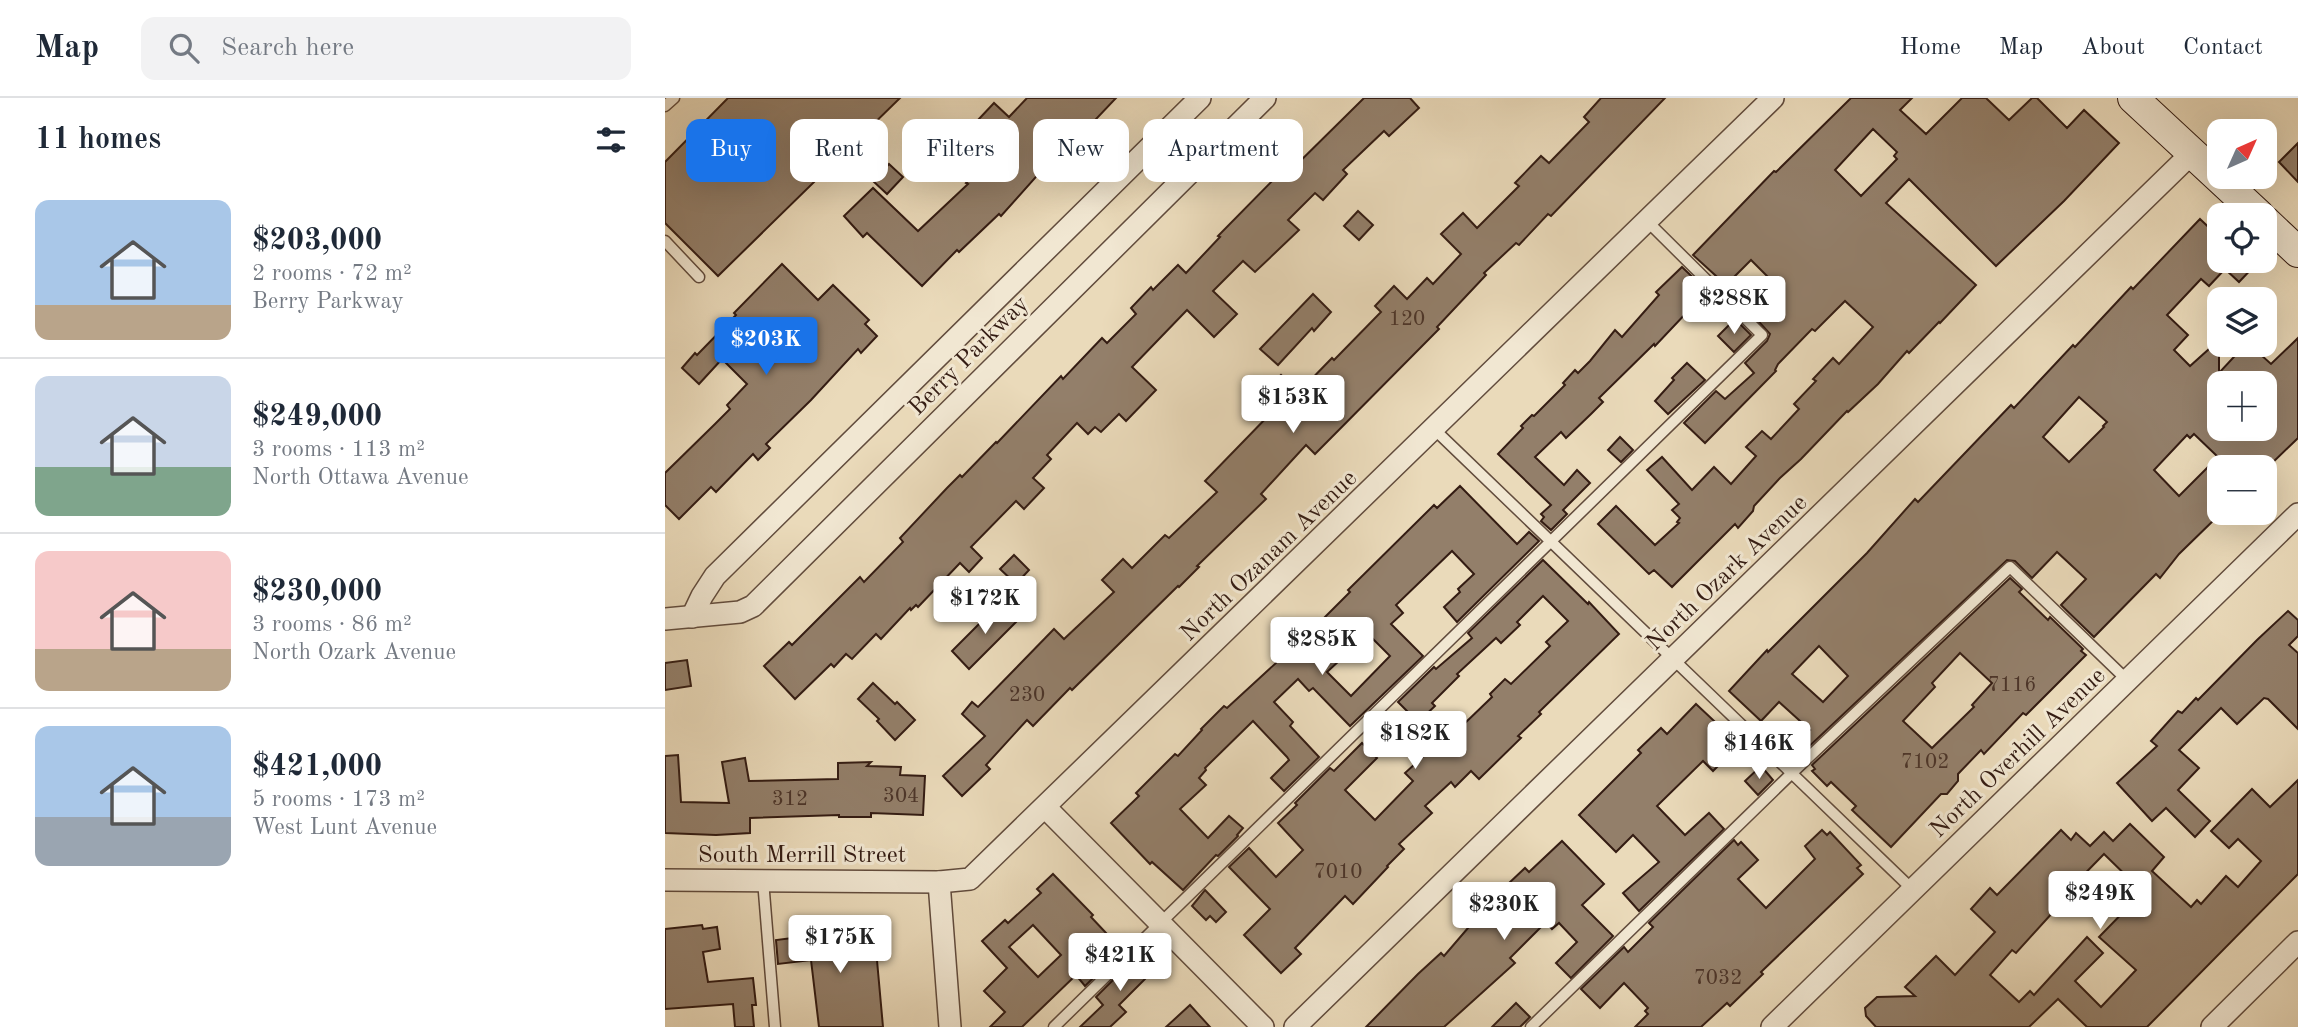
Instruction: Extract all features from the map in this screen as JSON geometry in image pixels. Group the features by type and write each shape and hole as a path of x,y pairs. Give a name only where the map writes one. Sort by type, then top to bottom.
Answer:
{"main road":[{"path":"2133,98 2246,203"},
{"path":"2277,232 2298,252"}],"street":[{"name":"Berry Parkway","path":"692,617 716,576 1200,98"},
{"name":"Berry Parkway","path":"665,619 740,612 753,606 1265,98"},
{"name":"North Ozanam Avenue","path":"939,882 971,879 1773,98"},
{"name":"North Ozark Avenue","path":"1295,1027 2192,153"},
{"name":"North Overhill Avenue","path":"1772,1027 2298,514"},
{"path":"1046,808 1263,1027"},
{"name":"South Merrill Street","path":"665,880 939,882"},
{"path":"939,882 950,1027"},
{"path":"2212,1027 2298,942"}],"lane":[{"path":"665,106 674,98"},
{"path":"1054,1027 1762,335 1647,221"},
{"path":"665,241 699,277"},
{"path":"1434,429 1913,890"},
{"path":"1531,1027 1792,773 2010,568 2127,680"},
{"path":"763,880 775,1027"}],"building":[{"path":"728,98 900,98 879,119 790,119 790,182 814,182 718,276 665,223 665,162 686,141 686,182 776,182 776,119 707,119"},
{"path":"1027,98 1116,98 1096,119 1033,119 1033,180 1001,216 999,214 959,252 957,250 922,286 867,233 863,237 844,216 873,188 918,231 968,184 967,182 1019,182 1019,119 979,119 994,103 1009,117"},
{"path":"1364,98 1410,98 1419,108 1389,136 1384,131 1343,170 1347,174 1323,200 1315,193 1288,220 1299,230 1255,272 1243,261 1213,291 1237,314 1214,337 1187,310 1132,367 1156,390 1126,421 1119,414 1101,432 1095,427 1088,434 1077,423 1047,455 1051,459 1033,478 1044,488 1024,509 1016,501 971,547 982,558 969,572 960,563 918,607 916,605 911,610 910,608 881,639 876,634 852,659 846,654 834,667 831,664 795,699 764,666 789,642 792,645 860,577 864,582 903,542 900,538 960,475 962,477 1102,338 1107,343 1136,314 1131,308 1151,287 1153,290 1178,265 1186,273 1271,182 1303,182 1303,158"},
{"path":"1601,98 1665,98 1551,216 1548,214 1519,245 1516,243 1484,273 1486,275 1437,327 1439,329 1315,454 1306,445 1261,494 1266,499 1179,587 1033,726 1027,720 986,765 990,769 962,796 943,776 985,736 962,714 972,702 978,707 1054,629 1064,639 1114,592 1102,580 1123,559 1132,568 1165,535 1169,538 1217,492 1205,481 1272,412 1258,398 1281,375 1299,392 1381,312 1375,306 1394,286 1407,299 1427,278 1433,284 1461,254 1441,234 1463,213 1477,228 1519,186 1515,183 1541,156 1549,163 1589,122 1584,117"},
{"path":"1851,98 1912,98 1900,110 1926,134 1962,98 1986,98 2009,120 2032,98 2037,98 2067,128 2084,110 2119,143 2064,201 1996,266 1909,179 1886,203 1976,285 1780,478 1738,528 1735,524 1672,587 1654,570 1649,574 1598,524 1616,506 1655,545 1679,523 1677,522 1680,518 1672,510 1679,504 1647,470 1662,457 1692,490 1714,467 1731,484 1756,456 1746,447 1762,431 1771,439 1799,409 1794,404 1816,381 1813,379 1833,358 1839,364 1873,327 1845,301 1815,331 1812,329 1778,364 1776,371 1705,443 1684,423 1716,391 1725,399 1754,373 1745,363 1767,341 1770,334 1749,311 1775,284 1751,260 1726,285 1693,255 1774,171 1776,172","holes":["1873,129 1897,152 1894,156 1897,159 1861,196 1835,170"]},
{"path":"2298,143 2298,182 2279,162"},
{"path":"888,165 902,178 887,194 874,182 888,182"},
{"path":"1358,211 1373,225 1359,240 1344,226"},
{"path":"2200,219 2207,226 2207,273 2221,273 2209,286 2201,279 2167,315 2188,335 2174,350 2190,366 2207,351 2207,357 2219,357 2219,371 2207,371 2207,441 2277,441 2277,371 2221,371 2234,357 2263,357 2271,364 2298,338 2298,438 2277,458 2277,455 2216,455 2194,434 2190,438 2187,435 2154,470 2179,496 2207,468 2209,525 2179,554 2160,578 2156,574 2094,637 2061,605 2086,579 2057,552 2032,578 2015,561 2007,560 1801,754 1793,746 1810,730 1779,702 1761,721 1729,691 1767,650 1768,652 1867,553 1915,499 1918,502 2011,405 2014,408 2131,287 2133,289","holes":["2079,397 2107,422 2069,462 2043,437","1819,646 1848,676 1823,702 1792,674"]},
{"path":"782,264 818,300 833,285 869,320 865,324 877,336 861,353 858,349 766,444 770,448 758,460 753,454 716,492 711,487 679,519 665,505 665,473 730,409 727,405 747,384 722,359 699,384 682,368 736,315 734,313"},
{"path":"1682,267 1707,291 1655,346 1654,344 1599,398 1603,402 1591,414 1566,438 1561,432 1535,457 1564,485 1577,470 1590,483 1563,510 1567,514 1551,530 1541,521 1544,517 1541,514 1551,505 1498,454 1523,428 1521,426 1565,385 1563,383 1575,370 1578,373 1590,361 1615,330 1622,337 1659,295 1656,292"},
{"path":"2229,273 2248,273 2239,282"},
{"path":"1313,294 1331,312 1314,331 1312,328 1278,365 1260,349"},
{"path":"1732,322 1734,325 1738,322 1751,335 1734,352 1718,336"},
{"path":"1687,363 1705,380 1668,414 1655,401"},
{"path":"1620,437 1633,450 1621,462 1608,450"},
{"path":"1460,486 1517,544 1529,532 1539,541 1457,622 1444,607 1474,574 1452,551 1396,605 1403,613 1391,624 1423,656 1350,726 1313,688 1309,691 1298,679 1274,702 1293,722 1290,726 1319,757 1284,791 1271,778 1289,760 1253,721 1205,768 1199,778 1206,785 1180,809 1208,838 1229,816 1243,828 1183,890 1152,862 1150,864 1111,823 1139,796 1136,793 1175,754 1178,756 1224,706 1227,708 1313,629 1350,592 1348,590 1434,505 1437,508","holes":["1368,634 1390,656 1351,696 1327,672"]},
{"path":"1014,555 1029,570 1016,584 1000,569"},
{"path":"1543,560 1619,634 1539,712 1541,714 1518,736 1521,738 1479,779 1471,771 1455,787 1451,782 1425,806 1432,813 1399,844 1404,849 1353,904 1345,896 1295,948 1301,954 1281,973 1244,935 1270,909 1229,867 1249,848 1276,877 1303,850 1278,823 1330,768 1334,771 1362,743 1377,758 1345,790 1375,820 1413,781 1405,773 1463,725 1492,697 1490,694 1505,679 1511,684 1550,646 1546,642 1568,621 1543,596 1517,622 1520,625 1501,643 1496,638 1457,674 1459,676 1432,703 1435,706 1418,722 1398,702 1434,667 1436,669 1472,638 1468,633"},
{"path":"2010,578 2022,589 2019,592 2048,620 2050,617 2086,655 2026,715 2023,713 1984,754 1981,750 1958,774 1958,781 1947,794 1941,794 1891,847 1852,810 1856,806 1831,782 1827,786 1812,771 1815,769 1812,765","holes":["1960,653 1992,683 1972,705 1974,707 1932,748 1903,721 1935,687 1932,683"]},
{"path":"1000,603 1017,621 969,669 952,651"},
{"path":"2288,611 2298,620 2298,636 2289,645 2298,653 2298,729 2268,699 2264,698 2237,724 2221,708 2179,750 2199,768 2178,790 2210,821 2195,837 2166,808 2152,821 2117,783 2157,746 2151,741 2178,711 2182,713 2196,698 2198,700"},
{"path":"687,660 691,686 665,690 665,663"},
{"path":"873,683 915,720 895,740 877,721 879,719 858,699"},
{"path":"1696,704 1729,735 1727,737 1737,747 1713,771 1703,761 1657,806 1685,835 1709,813 1724,829 1639,911 1623,893 1659,862 1633,835 1616,852 1579,815 1641,753 1638,750 1661,728 1667,734"},
{"path":"678,755 681,802 729,803 722,762 745,758 749,781 838,779 838,763 871,762 867,766 901,767 900,775 925,776 923,815 871,813 871,817 839,815 750,818 750,833 665,833 665,756"},
{"path":"1761,766 1773,780 1758,795 1745,781"},
{"path":"2298,780 2298,874 2147,1027 2087,1027 2058,999 2029,1027 1876,1027 1866,1016 1865,1008 1877,997 1915,996 1905,987 1936,956 1955,975 1995,932 1971,909 1990,888 1997,895 2061,830 2071,840 2076,833 2090,846 2104,832 2113,841 2130,824 2164,857 2152,871 2191,907 2197,900 2201,904 2226,876 2238,887 2261,861 2238,839 2229,848 2211,831 2252,789 2270,807","holes":["2104,854 2143,892 2099,937 2136,970 2101,1007 2075,981 2103,953 2087,937 2034,995 2030,991 2019,1002 1990,975 2012,950 2016,953 2054,911 2056,913 2068,901 2063,896"]},
{"path":"1822,830 1827,835 1830,832 1861,865 1857,868 1863,874 1761,972 1763,974 1730,1006 1727,1003 1701,1027 1635,1027 1648,1014 1645,1011 1648,1008 1624,983 1600,1008 1581,989 1624,947 1628,952 1653,927 1649,923 1734,840 1738,845 1741,842 1758,860 1738,879 1766,908 1815,859 1805,846"},
{"path":"1562,841 1604,884 1582,905 1613,936 1571,978 1556,963 1577,942 1559,923 1552,929 1546,922 1510,958 1515,963 1444,1027 1366,1027 1441,953 1444,956 1510,886 1508,884 1525,868 1529,872"},
{"path":"1053,874 1122,950 1085,986 1076,975 1022,1027 990,1027 1005,1012 984,991 1007,968 982,941 1005,920 1008,923 1041,893 1037,889","holes":["1033,925 1061,955 1038,977 1009,947"]},
{"path":"1205,890 1226,912 1216,922 1210,916 1206,920 1192,906"},
{"path":"702,925 703,929 717,927 720,949 703,952 708,982 753,978 756,1005 752,1005 754,1027 735,1027 733,1004 665,1009 665,929"},
{"path":"874,927 883,1027 819,1027 811,960 778,964 776,940"},
{"path":"1145,953 1158,966 1119,1005 1126,1012 1110,1027 1080,1027 1103,1005 1096,997 1132,961 1135,964"},
{"path":"1516,1003 1530,1017 1520,1027 1492,1027"},
{"path":"1190,1005 1210,1027 1166,1027"}]}
